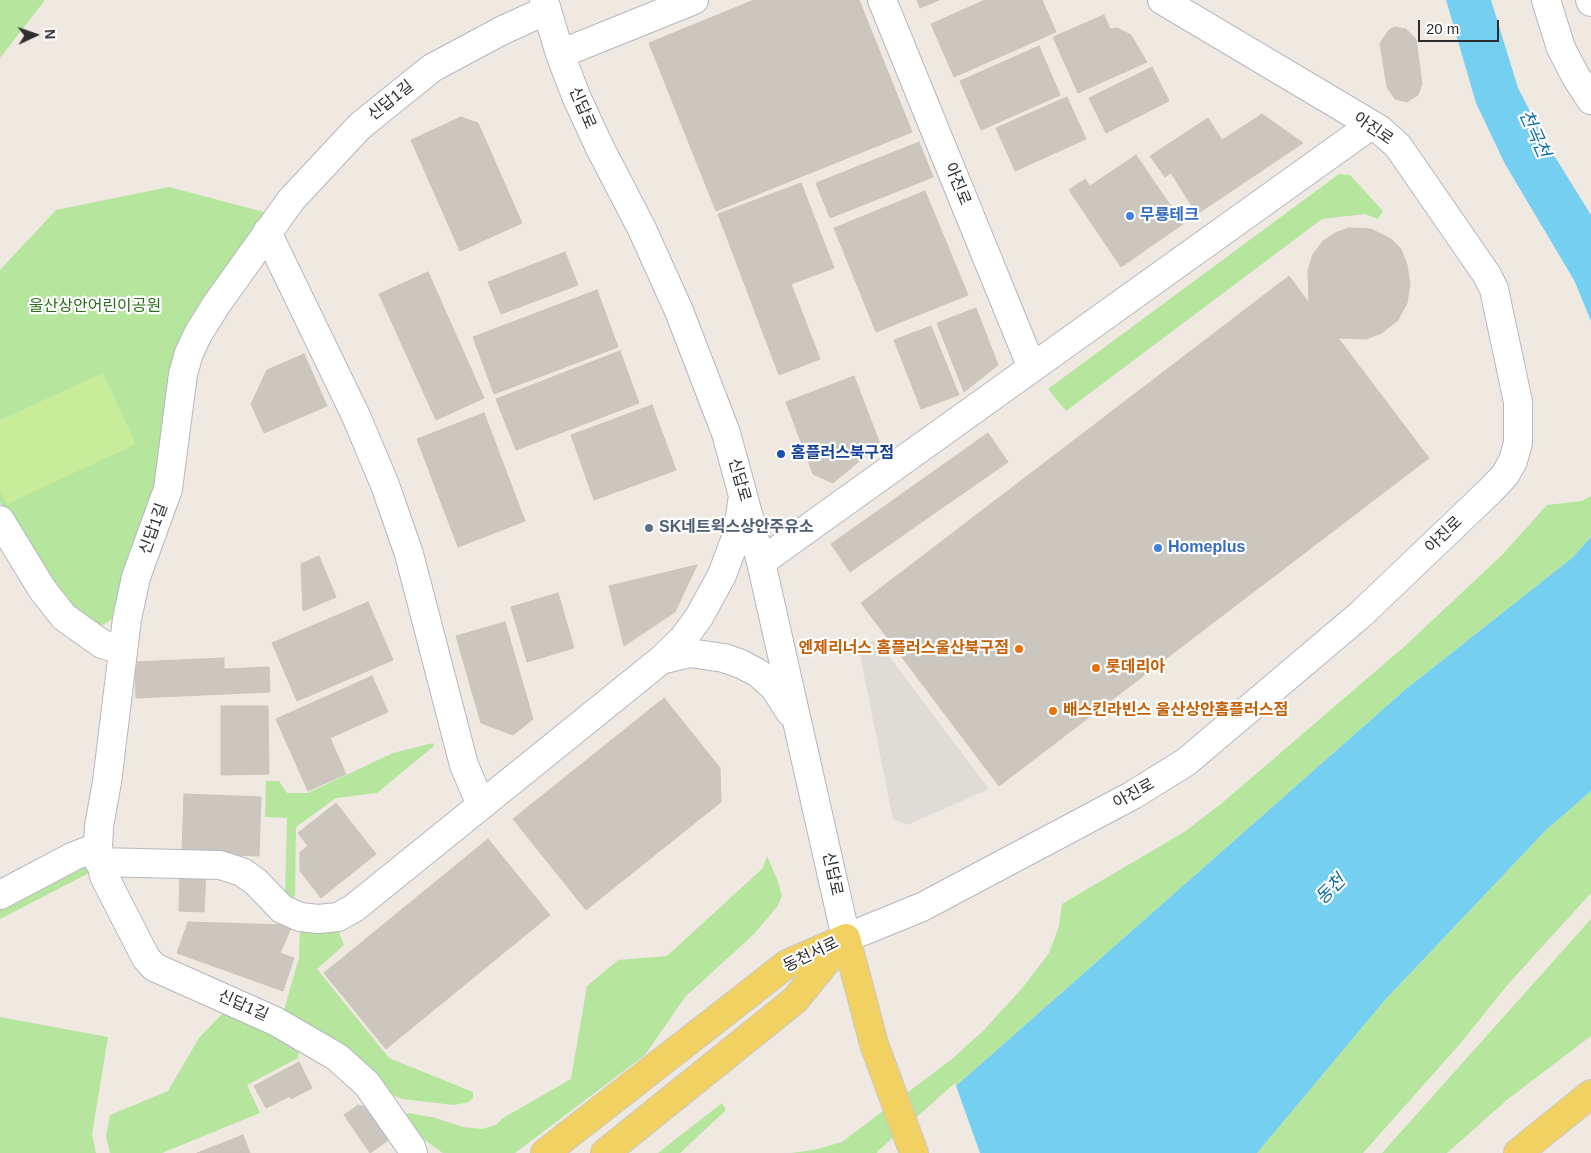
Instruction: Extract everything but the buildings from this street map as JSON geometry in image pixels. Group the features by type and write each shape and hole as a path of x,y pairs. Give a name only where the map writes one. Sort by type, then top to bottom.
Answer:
{"main road":[{"name":"신답로","path":"846,938 874,1044 914,1153"},
{"name":"동천서로","path":"545,1153 787,964 846,938"},
{"name":"동천서로","path":"605,1153 795,1000 846,938"},
{"path":"1518,1153 1591,1094"}],"street":[{"path":"560,54 694,0"},
{"name":"아진로","path":"882,0 1032,368"},
{"name":"아진로","path":"846,938 922,906 1163,779 1324,648 1505,475 1513,461 1518,443 1520,424 1516,392 1494,289 1487,275 1398,146 1371,125 1162,0"},
{"path":"1546,0 1561,48 1591,100"},
{"name":"신답로","path":"545,5 560,54 598,146 642,230 679,311 726,433 744,493 761,562 846,938"},
{"name":"신답1길","path":"413,1153 367,1084 337,1057 275,1021 154,967 146,958 104,876 98,855 122,650 136,577 168,489 179,399 188,353 216,305 291,200 360,126 432,68 545,5"},
{"path":"761,562 1371,125"},
{"path":"267,232 356,416 385,485 409,554 464,765 481,805"},
{"path":"0,894 74,856 98,855 220,865 242,872 256,882 282,909 300,917 318,919 338,917 354,908 661,660 683,639 699,617 722,575 738,532 744,493"},
{"path":"0,520 42,589 64,618 102,644 122,650"},
{"path":"661,660 678,654 690,653 724,658 741,664 758,673 774,687 799,729"}],"green space":[{"path":"0,0 45,0 0,58"},
{"path":"1339,174 1350,175 1383,211 1378,219 1365,214 1322,219 1066,411 1048,389"},
{"name":"울산상안어린이공원","path":"169,187 264,212 204,300 157,488 122,575 112,619 103,625 94,625 66,609 0,502 0,270 56,210"},
{"path":"103,373 136,444 7,504 0,490 0,420"},
{"path":"1591,496 1591,537 1572,558 1406,689 880,1153 791,1153 814,1150 842,1142 952,1059 984,1030 1024,986 1049,953 1059,926 1062,904 1184,832 1221,804 1405,646 1502,555 1547,505 1582,501"},
{"path":"433,743 434,746 377,793 336,798 296,827 295,896 290,899 285,896 287,818 265,817 266,781 279,781 287,793 308,793 393,753"},
{"path":"1591,791 1591,893 1510,982 1459,1045 1363,1153 1257,1153 1385,1000 1546,830"},
{"path":"767,856 782,896 777,907 754,934 685,997 645,1055 515,1153 443,1153 419,1136 403,1117 408,1113 432,1117 463,1127 482,1129 496,1125 503,1118 571,1079 587,986 618,960 667,956 763,868"},
{"path":"79,866 85,868 89,873 0,919 0,904"},
{"path":"1591,919 1591,1036 1508,1099 1447,1153 1382,1153"},
{"path":"335,923 344,945 317,969 389,1058 473,1092 473,1098 469,1102 454,1105 402,1099 390,1094 284,1010 299,958 300,928"},
{"path":"227,1009 299,1047 298,1058 247,1085 260,1113 162,1153 110,1153 106,1136 110,1115 168,1091 199,1038"},
{"path":"0,1017 108,1037 92,1134 96,1153 0,1153"},
{"path":"722,1103 726,1110 680,1153 658,1153"}],"shaded area":[{"path":"876,639 989,789 907,825 893,819 859,650"}],"water":[{"name":"천곡천","path":"1446,0 1491,0 1518,88 1547,144 1591,215 1591,321 1574,280 1505,164 1476,103"},
{"name":"동천","path":"1591,537 1591,791 1546,830 1385,1000 1257,1153 880,1153 1406,689 1572,558"}],"pier":[{"path":"955,1083 980,1153 877,1153 878,1151"}],"place":[{"name":"무룡테크","path":"1130,216"},
{"name":"홈플러스북구점","path":"781,454"},
{"name":"SK네트윅스상안주유소","path":"649,528"},
{"name":"Homeplus","path":"1158,548"},
{"name":"엔제리너스 홈플러스울산북구점","path":"1019,649"},
{"name":"롯데리아","path":"1096,668"},
{"name":"배스킨라빈스 울산상안홈플러스점","path":"1053,711"}]}
